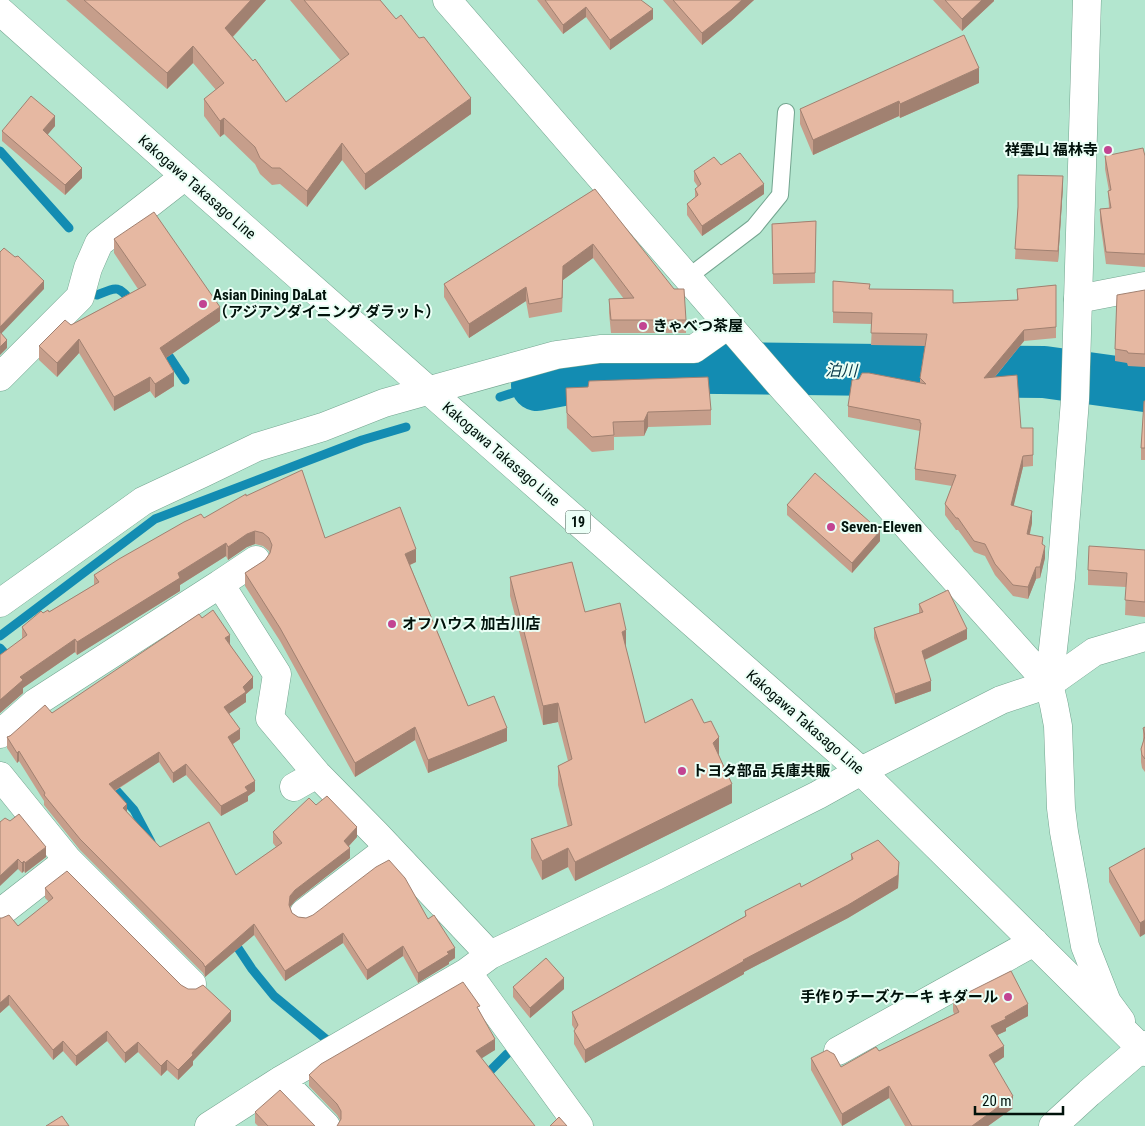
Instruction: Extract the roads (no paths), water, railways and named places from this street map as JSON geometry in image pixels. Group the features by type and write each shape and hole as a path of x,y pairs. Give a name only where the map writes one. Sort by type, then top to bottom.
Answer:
{"street":[{"path":"447,0 783,388 1048,684"},
{"path":"1053,1126 1089,1093 1144,1049 1106,1002 1085,946 1064,832 1061,808 1058,726 1048,684 1061,578 1075,400 1087,0"},
{"name":"Kakogawa Takasago Line","path":"0,11 861,771 1144,1049"},
{"path":"0,378 80,297 88,268 99,243 185,176"},
{"path":"1078,299 1145,286"},
{"path":"0,603 143,501 257,447 324,427 384,403 556,355 600,349 694,349 729,326"},
{"path":"0,734 35,703 256,560"},
{"path":"220,584 277,674 270,718 306,781 389,848 490,955"},
{"path":"209,1126 281,1080 467,972 490,955 656,876 818,795 1000,700 1048,684 1094,652 1145,637"},
{"path":"0,776 68,860 192,984"},
{"path":"304,913 389,848"},
{"path":"0,913 68,860"},
{"path":"838,1051 1034,942"},
{"path":"467,972 579,1126"},
{"path":"281,1080 326,1126"}],"lane":[{"path":"687,278 754,227 780,195 786,112"}],"waterway":[{"path":"0,151 69,228"},
{"path":"97,295 118,289 133,303"},
{"path":"163,347 185,380"},
{"name":"泊川","path":"537,385 631,367 1044,372 1145,386"},
{"path":"500,397 537,385"},
{"path":"0,636 155,519 362,440 406,427"},
{"path":"0,648 11,660"},
{"path":"108,781 134,810 151,842"},
{"path":"232,939 252,969 274,996 327,1040"},
{"path":"484,1077 507,1054"}],"place":[{"name":"祥雲山 福林寺","path":"1108,150"},
{"name":"Asian Dining DaLat （アジアンダイニング ダラット）","path":"203,304"},
{"name":"きゃべつ茶屋","path":"643,326"},
{"name":"Seven-Eleven","path":"831,527"},
{"name":"オフハウス 加古川店","path":"392,624"},
{"name":"トヨタ部品 兵庫共販","path":"682,771"},
{"name":"手作りチーズケーキ キダール","path":"1008,997"}]}
